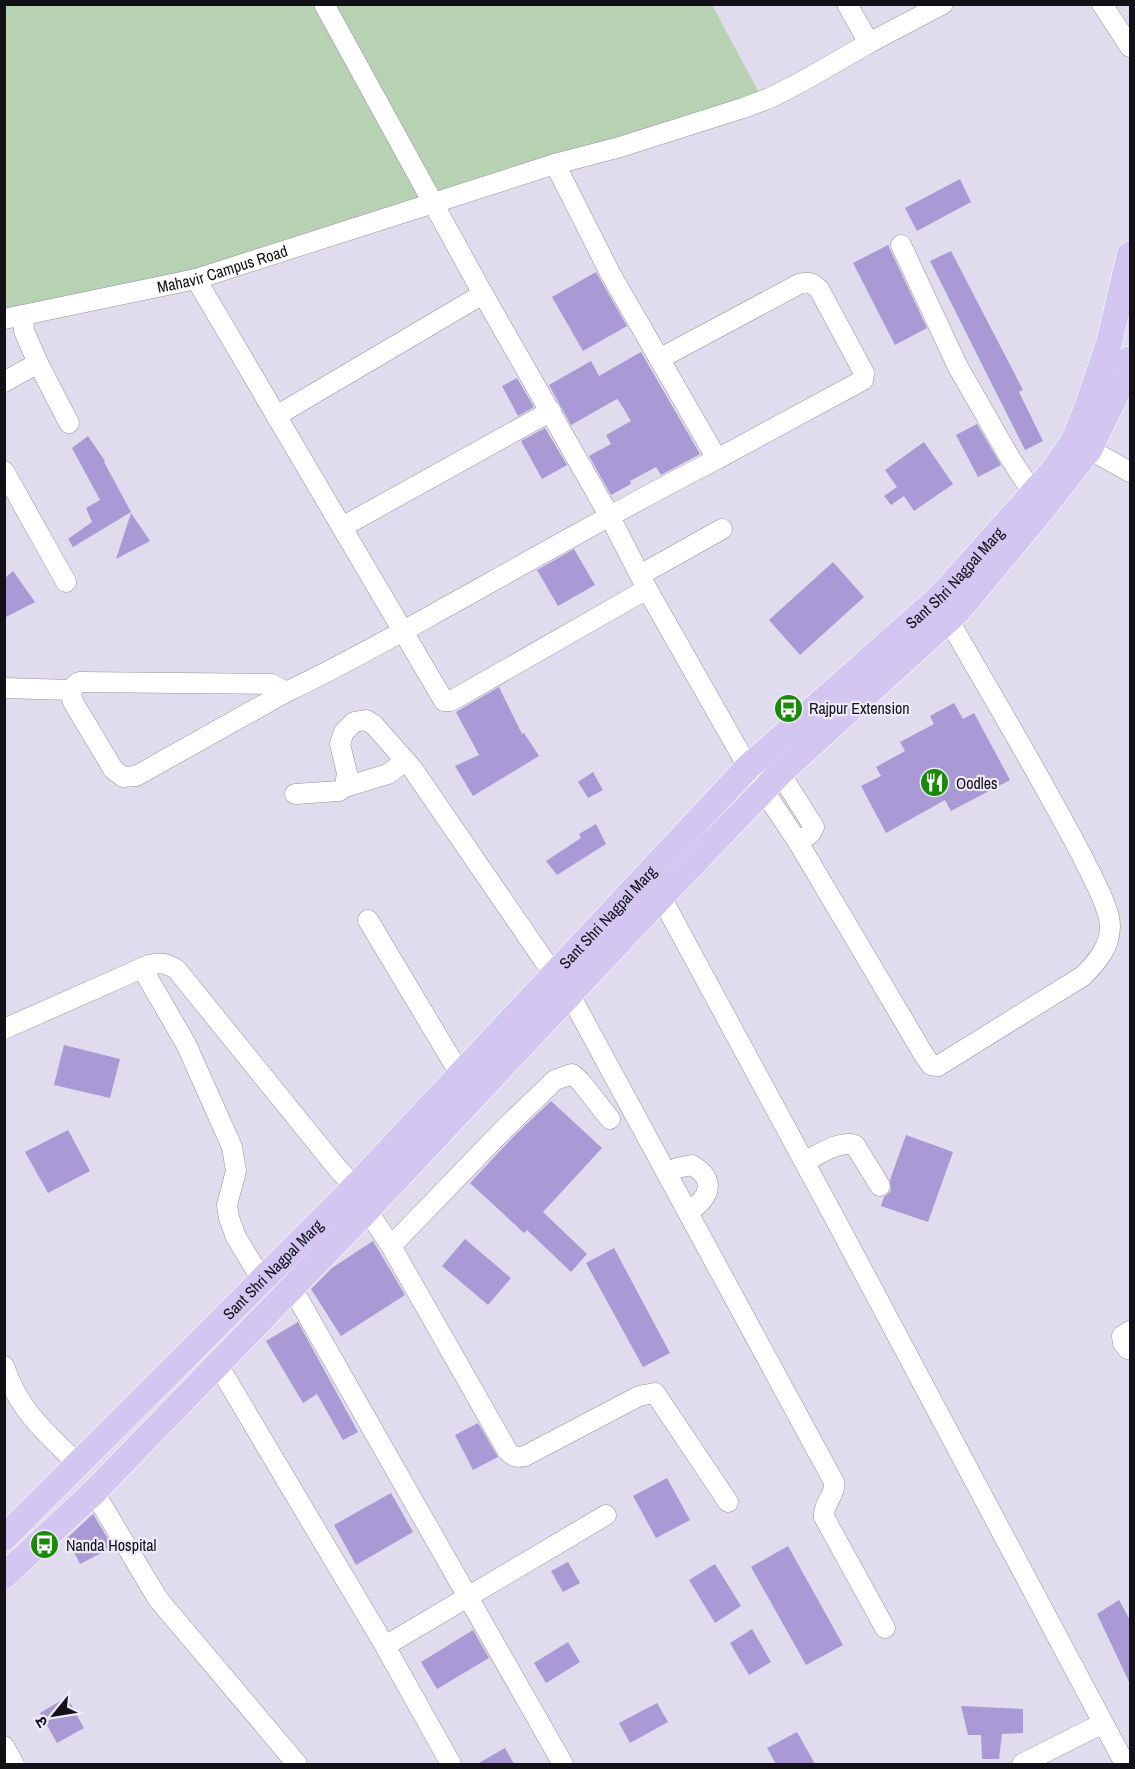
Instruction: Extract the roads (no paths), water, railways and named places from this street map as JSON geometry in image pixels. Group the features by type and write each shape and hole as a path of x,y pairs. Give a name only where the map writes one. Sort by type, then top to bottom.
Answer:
{"main road":[{"name":"Sant Shri Nagpal Marg","path":"4,1538 354,1188 748,767 941,596 1053,471 1082,445 1131,254"},
{"name":"Sant Shri Nagpal Marg","path":"4,1576 94,1492 218,1365 772,782 958,611 1023,534 1125,376 1131,359"},
{"path":"306,1237 318,1234 322,1237 327,1248 324,1255"}],"street":[{"path":"324,4 483,294 609,516 643,582 748,767 772,782 814,827 810,834 798,842 931,1065 938,1066 1083,976 1097,962 1110,940 1110,922 1097,888 1052,797 948,619"},
{"path":"847,4 869,43"},
{"name":"Mahavir Campus Road","path":"14,317 196,279 555,164 620,147 744,108 803,81 943,4"},
{"path":"1102,4 1131,47"},
{"path":"555,164 610,273 717,459"},
{"path":"901,245 958,367 1010,458 1033,493"},
{"path":"196,279 401,632 442,699 447,702 643,582 722,529"},
{"path":"70,690 73,702 113,769 123,777 136,776 609,516 864,380 864,373 819,289 806,282 659,359"},
{"path":"276,416 483,294"},
{"path":"14,317 24,331 69,423"},
{"path":"4,382 38,363"},
{"path":"342,527 551,411"},
{"path":"1082,445 1131,472"},
{"path":"4,471 66,582"},
{"path":"4,688 70,690 79,682 163,682 272,684 286,692"},
{"path":"345,787 347,773 340,744 344,732 354,722 366,720 374,725 405,761 554,975"},
{"path":"295,794 339,791 345,787 388,774 405,761"},
{"path":"661,897 805,1161 1125,1764"},
{"path":"368,920 460,1074"},
{"path":"4,1029 142,968 159,962 169,964 177,970 370,1207 507,1450 513,1456 519,1458 525,1456 639,1396 655,1393 728,1502"},
{"path":"142,968 186,1044 232,1147 236,1171 227,1205 229,1218 236,1237 262,1280"},
{"path":"570,995 834,1482 834,1491 826,1505 824,1517 885,1628"},
{"path":"391,1246 505,1128 555,1080 572,1074 610,1119"},
{"path":"805,1161 838,1146 848,1143 855,1145 880,1186"},
{"path":"668,1174 677,1168 692,1165 703,1172 708,1183 707,1195 699,1205 688,1212"},
{"path":"292,1288 562,1764"},
{"path":"1131,1330 1122,1336 1125,1346 1128,1349 1131,1348"},
{"path":"218,1365 385,1646 450,1764"},
{"path":"4,1366 10,1384 34,1422 79,1465"},
{"path":"94,1492 158,1599 297,1764"},
{"path":"385,1646 606,1515"},
{"path":"1022,1764 1102,1723"},
{"path":"4,1746 14,1764"}],"place":[{"name":"Rajpur Extension","path":"788,708"},
{"name":"Oodles","path":"935,783"},
{"name":"Nanda Hospital","path":"45,1545"}]}
